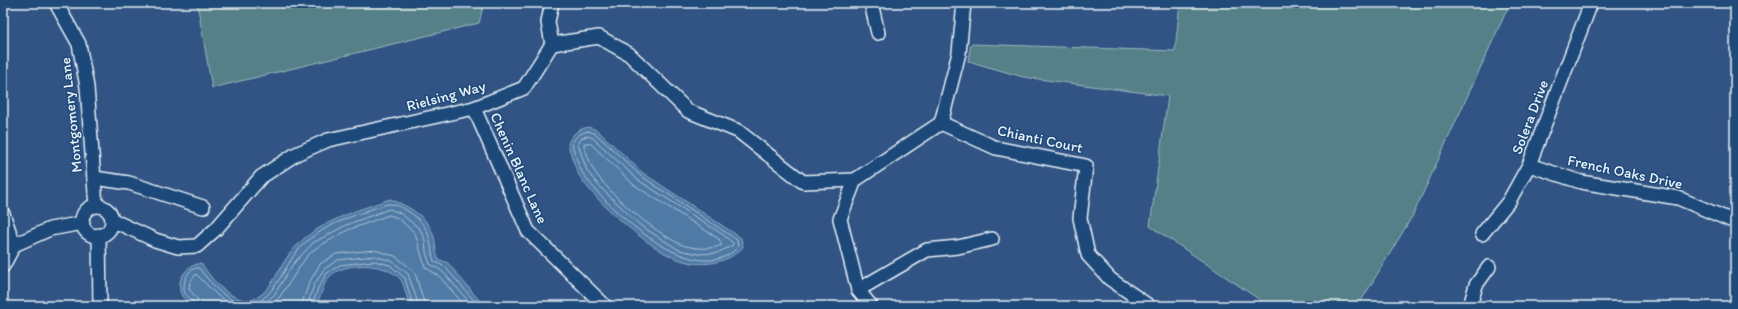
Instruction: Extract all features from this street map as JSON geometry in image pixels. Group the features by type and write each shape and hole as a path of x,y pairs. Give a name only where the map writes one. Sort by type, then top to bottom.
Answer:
{"street":[{"name":"Montgomery Lane","path":"56,3 79,44 87,86 96,206"},
{"path":"552,3 548,22 552,44 599,37 629,54 688,111 738,132 803,182 855,180 941,123 960,54 964,3"},
{"path":"871,3 878,33"},
{"name":"Solera Drive","path":"1482,234 1509,201 1529,165 1591,3"},
{"name":"Rielsing Way","path":"112,220 155,240 178,247 197,246 216,229 261,177 296,154 328,140 474,108 524,88 552,44"},
{"name":"Chenin Blanc Lane","path":"474,108 528,232 604,306"},
{"name":"Chianti Court","path":"941,123 996,148 1086,166 1080,218 1088,255 1110,279 1149,306"},
{"name":"French Oaks Drive","path":"1529,165 1581,182 1678,198 1735,222"},
{"path":"94,178 129,183 203,207"},
{"path":"855,180 840,219 858,290 871,306"},
{"path":"96,206 108,211 112,220 108,230 99,235 88,232 82,223 84,213 96,206"},
{"path":"3,214 14,245"},
{"path":"3,266 14,245 50,229 82,223"},
{"path":"99,235 100,306"},
{"path":"858,290 927,250 958,247 992,239"},
{"path":"1470,306 1476,285 1489,267"}],"green space":[{"path":"197,3 484,3 479,23 212,88"},
{"path":"1180,3 1510,3 1413,215 1358,306 1269,306 1150,226 1168,96 1023,77 968,61 971,44 1175,51"}],"water":[{"path":"588,127 597,130 643,173 741,238 743,247 729,258 721,261 702,264 693,263 664,253 637,234 596,197 577,171 568,144 575,132"},
{"path":"390,199 404,205 427,223 434,237 438,259 448,263 484,306 410,306 402,282 395,274 377,267 366,266 346,268 337,271 330,276 325,283 315,306 192,306 183,298 180,281 184,272 192,266 201,263 213,280 235,297 249,300 257,298 268,287 295,247 315,230 335,219"}]}
